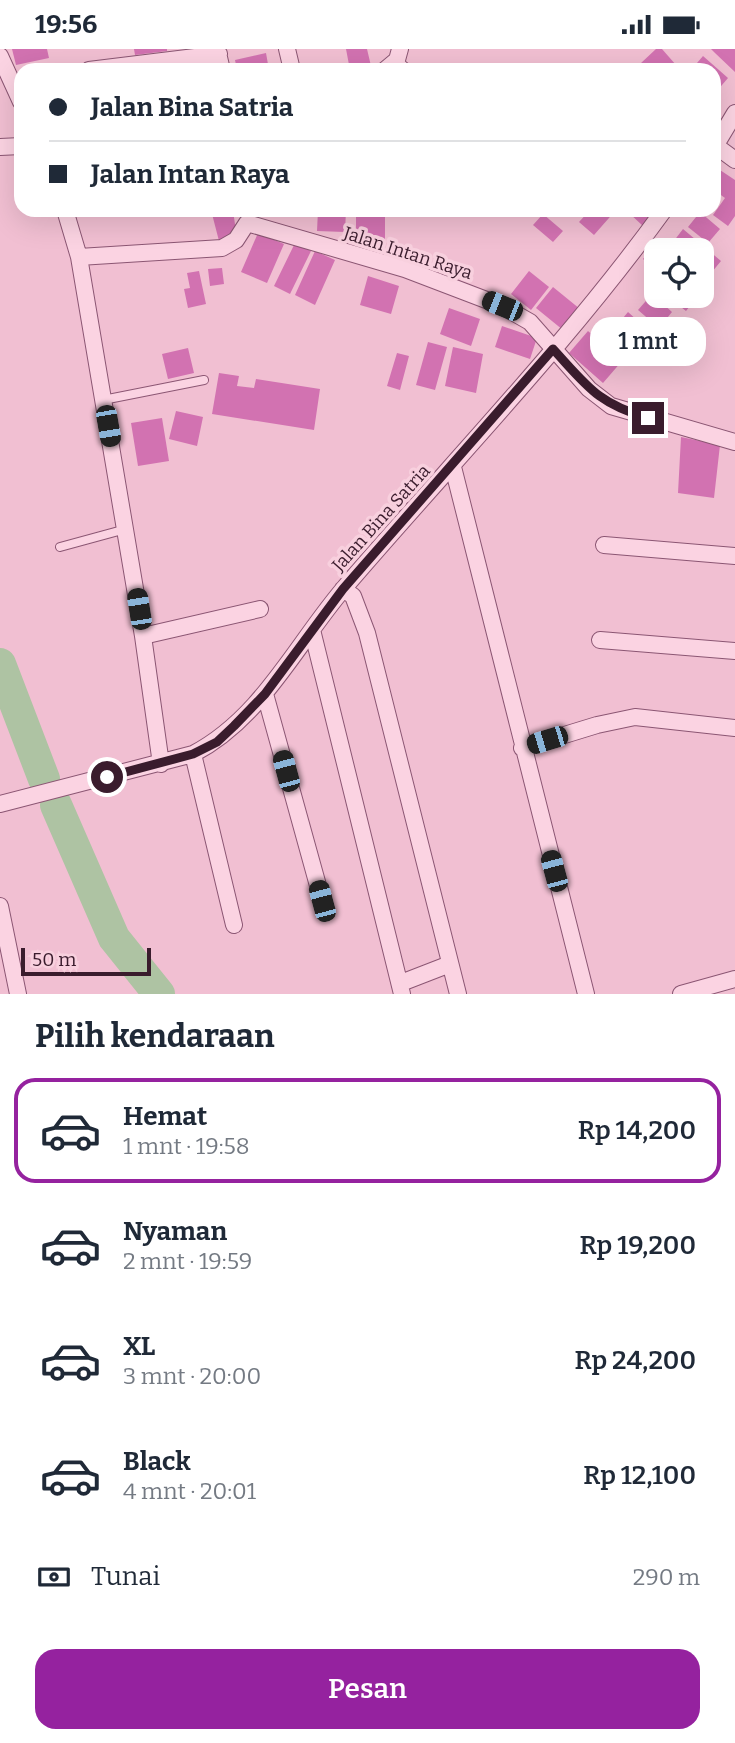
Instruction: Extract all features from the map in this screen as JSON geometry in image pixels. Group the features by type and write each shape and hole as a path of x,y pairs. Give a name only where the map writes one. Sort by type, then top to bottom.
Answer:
{"street":[{"path":"137,63 218,51"},
{"path":"0,56 14,76"},
{"path":"721,137 735,113"},
{"path":"67,217 79,257 143,636 161,764"},
{"path":"79,257 222,248 236,240 247,217"},
{"name":"Jalan Intan Raya","path":"250,217 405,269 502,306 530,322 599,398 611,406 735,442"},
{"name":"Jalan Bina Satria","path":"0,804 161,764 193,754 217,742 265,694 343,589 453,467 553,349 658,217"},
{"path":"453,467 586,994"},
{"path":"604,545 735,556"},
{"path":"343,589 354,596 367,633 457,994"},
{"path":"143,636 260,609"},
{"path":"312,630 401,988 450,964"},
{"path":"600,640 735,651"},
{"path":"265,694 322,901"},
{"path":"522,748 617,719 635,717 735,728"},
{"path":"193,754 233,925"},
{"path":"0,907 18,994"},
{"path":"681,994 735,979"}],"lane":[{"path":"103,400 204,380"},
{"path":"61,547 125,529"}],"building":[{"path":"12,49 47,49 49,58 16,63"},
{"path":"134,49 167,49 167,51 135,55"},
{"path":"346,49 367,49 370,63 349,63"},
{"path":"656,49 662,49 674,63 641,63"},
{"path":"711,49 735,49 735,72 715,53"},
{"path":"266,53 268,63 236,63 235,60"},
{"path":"703,56 711,63 697,63"},
{"path":"721,72 728,78 721,86"},
{"path":"721,171 735,180 735,216 728,226 716,217 721,217 721,204 725,198 721,195"},
{"path":"213,217 234,217 237,239 219,241"},
{"path":"318,217 346,217 345,232 317,231"},
{"path":"356,217 385,217 385,243 356,243"},
{"path":"540,217 547,217 563,231 553,242 533,225"},
{"path":"584,217 610,217 594,235 579,222"},
{"path":"633,217 651,217 643,226"},
{"path":"696,217 706,217 720,229 712,238 702,238 688,227"},
{"path":"683,229 694,238 676,238"},
{"path":"258,233 284,244 267,283 241,272"},
{"path":"295,243 311,251 290,294 274,286"},
{"path":"315,251 335,260 315,305 295,295"},
{"path":"714,255 721,261 714,270"},
{"path":"222,268 224,284 210,286 208,269"},
{"path":"199,271 206,304 188,308 184,289 190,288 187,273"},
{"path":"529,271 549,287 531,310 511,294"},
{"path":"368,276 399,286 391,314 360,305"},
{"path":"553,287 580,309 563,330 536,308"},
{"path":"644,303 644,308 668,308 672,312 659,328 638,310"},
{"path":"449,308 480,319 471,346 440,334"},
{"path":"628,312 657,338 647,350 618,324"},
{"path":"502,326 537,338 530,359 495,347"},
{"path":"588,331 622,361 603,383 569,353"},
{"path":"619,333 640,349 631,361 610,344"},
{"path":"428,342 447,347 435,390 416,385"},
{"path":"453,347 483,354 476,393 445,386"},
{"path":"188,348 194,373 168,379 162,354"},
{"path":"397,353 409,356 400,390 387,386"},
{"path":"219,373 239,376 237,386 254,388 256,379 320,389 314,430 212,414"},
{"path":"176,411 203,417 197,446 169,439"},
{"path":"162,418 169,461 138,466 131,423"},
{"path":"681,437 720,445 714,498 678,493"}],"waterway":[{"path":"0,664 44,779"},
{"path":"56,805 114,938 159,994"}],"route":[{"path":"107,777 193,754 217,742 234,726 265,694 343,589 453,467 553,349 599,398 611,406 648,418"}]}
